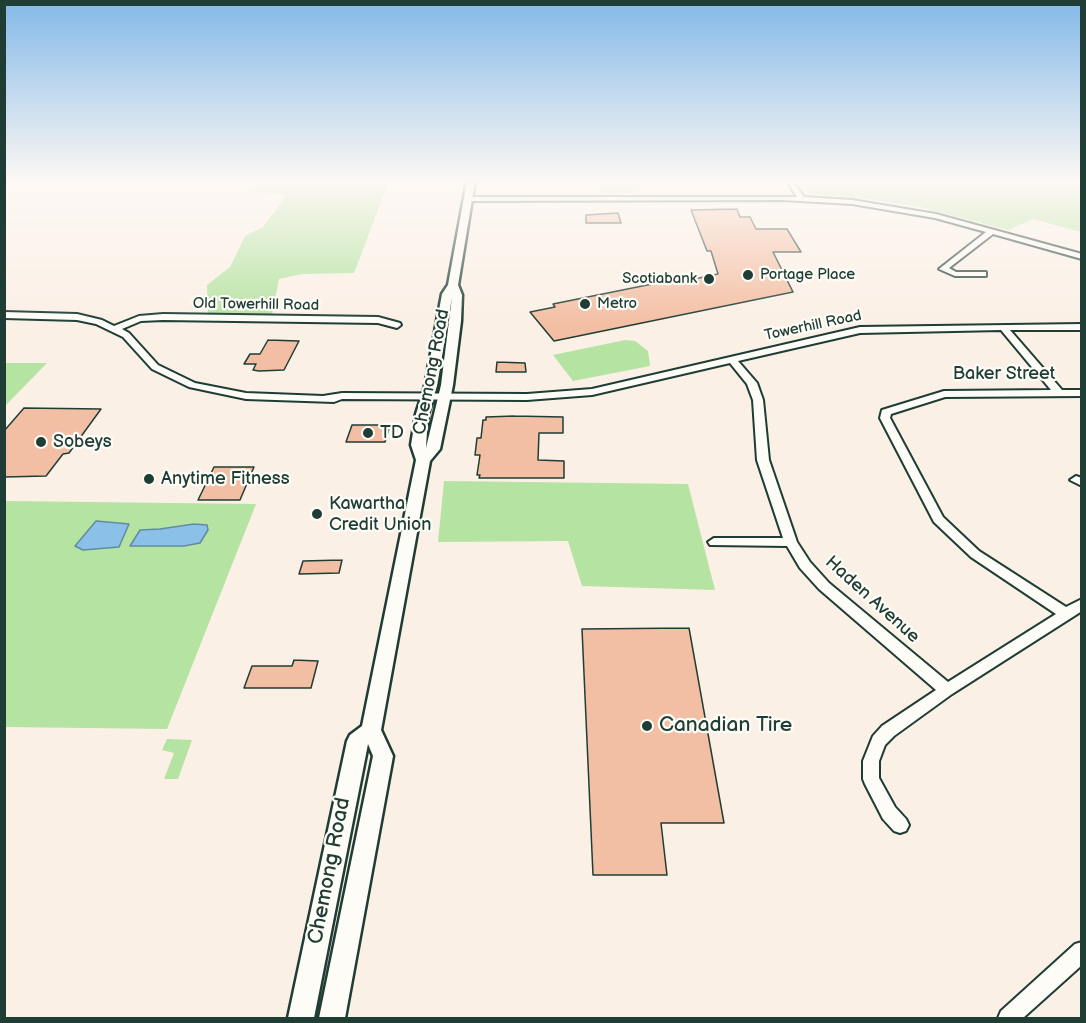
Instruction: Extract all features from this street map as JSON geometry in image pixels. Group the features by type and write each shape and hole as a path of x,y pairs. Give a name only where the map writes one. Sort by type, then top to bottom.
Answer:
{"main road":[{"name":"Chemong Road","path":"332,1018 383,756 371,730 423,460 418,445 447,294 453,285 464,229"},
{"name":"Chemong Road","path":"423,460 433,449 456,327 457,295 453,285"},
{"name":"Chemong Road","path":"301,1018 357,741 371,730"}],"street":[{"path":"978,229 1082,257"},
{"path":"984,274 955,274 943,269 991,232"},
{"name":"Towerhill Road","path":"4,315 76,316 115,328 126,335 155,367 192,385 256,397 326,398 344,401 443,399 540,402 579,399 592,392 860,330 1082,327"},
{"name":"Old Towerhill Road","path":"115,328 139,319 163,317 378,320 397,325"},
{"path":"1003,327 1059,393"},
{"name":"Haden Avenue","path":"732,360 752,382 758,400 763,460 791,542 805,565 824,586 947,690"},
{"name":"Baker Street","path":"1066,614 975,555 938,519 885,418 886,412 944,394 1082,393"},
{"path":"714,542 791,542"},
{"path":"900,825 889,813 872,779 871,760 879,741 888,731 947,690 1082,604"},
{"path":"1008,1018 1082,951"}],"green space":[{"path":"260,229 371,229 354,273 302,274 279,279 272,315 208,313 207,285 230,267 245,236"},
{"path":"625,340 635,341 648,351 650,366 573,381 553,355"},
{"path":"4,363 47,363 5,406"},
{"path":"444,481 688,484 715,590 582,586 568,541 438,542"},
{"path":"5,501 256,504 167,729 5,727","holes":["194,524 207,525 200,543 184,546 130,545 140,530"]},
{"path":"167,739 192,740 178,779 164,779 174,753 162,750"}],"water":[{"path":"96,521 129,524 119,547 83,550 75,546"},
{"path":"194,524 207,525 208,530 200,543 184,546 130,546 140,530"}],"building":[{"name":"Portage Place","path":"698,229 787,229 801,252 773,252 793,292 554,341 530,312 555,307 553,304 682,278 699,278 718,274 711,251 707,251"},
{"path":"268,340 299,341 284,370 259,371 253,370 256,364 244,364 250,354 260,354"},
{"path":"497,362 525,363 526,372 496,372"},
{"name":"Sobeys","path":"24,408 101,409 69,453 63,454 46,476 4,477 4,431"},
{"path":"486,417 563,417 563,433 539,433 538,460 564,461 564,478 479,478 480,475 477,475 480,455 475,455 477,438 481,438 483,420 486,420"},
{"name":"TD","path":"352,425 390,425 385,442 346,442"},
{"path":"214,467 254,467 240,500 198,500"},
{"path":"342,560 339,573 299,574 303,561"},
{"name":"Canadian Tire","path":"689,628 724,823 661,823 667,875 593,875 582,629"},
{"path":"294,660 318,661 311,688 244,688 252,666 292,666"}],"place":[{"name":"Portage Place","path":"748,275"},
{"name":"Scotiabank","path":"709,279"},
{"name":"Metro","path":"585,304"},
{"name":"TD","path":"368,433"},
{"name":"Sobeys","path":"41,442"},
{"name":"Anytime Fitness","path":"149,479"},
{"name":"Kawartha Credit Union","path":"317,514"},
{"name":"Canadian Tire","path":"647,726"}]}
